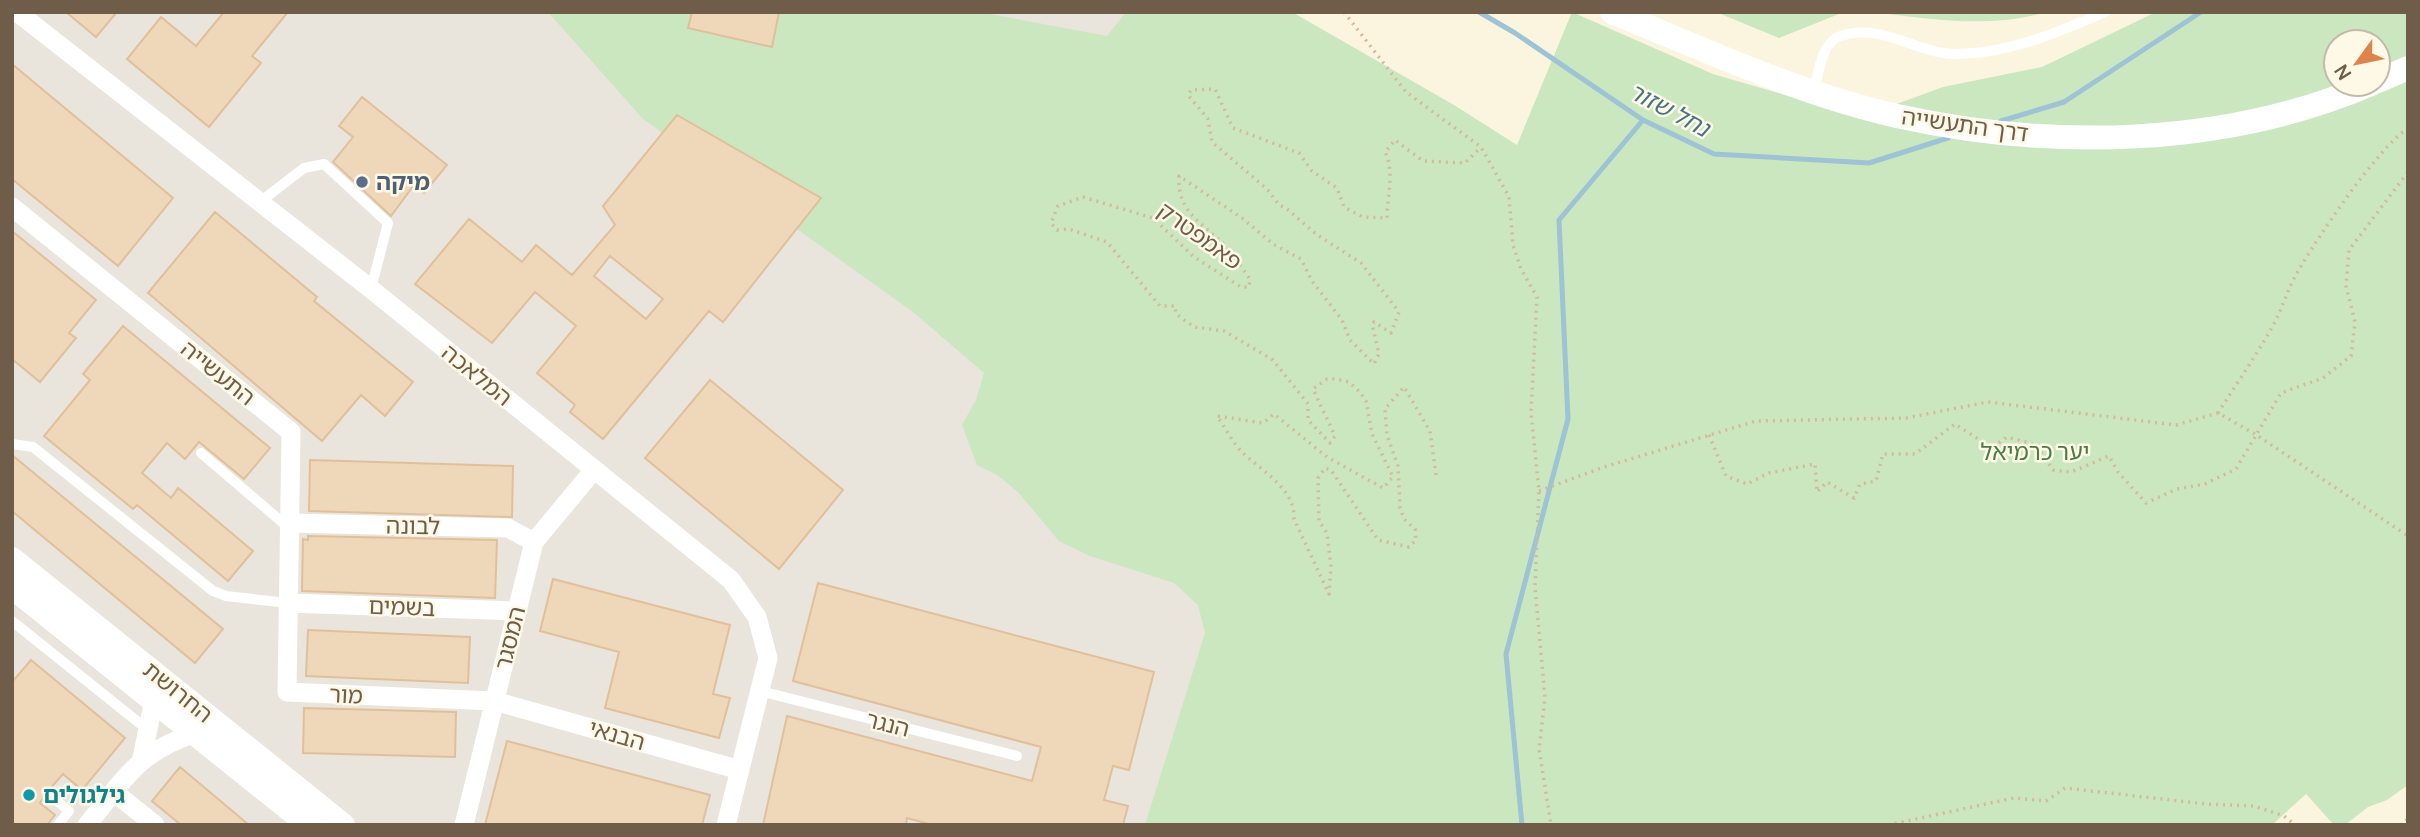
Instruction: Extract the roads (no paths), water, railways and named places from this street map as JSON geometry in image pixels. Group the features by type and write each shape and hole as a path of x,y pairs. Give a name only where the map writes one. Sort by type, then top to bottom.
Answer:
{"street":[{"name":"המלאכה","path":"17,12 371,289 731,580 747,599 764,637 768,658 726,825"},
{"name":"דרך התעשייה","path":"1612,12 1814,91 1895,115 2001,135 2099,136 2189,132 2264,120 2339,98"},
{"name":"התעשייה","path":"12,207 291,432 288,603"},
{"name":"המסגר","path":"464,825 534,542 593,471"},
{"name":"לבונה","path":"289,526 509,528 534,542"},
{"name":"החרושת","path":"12,559 343,825"},
{"name":"החרושת","path":"12,587 309,825"},
{"name":"בשמים","path":"288,603 516,611"},
{"name":"מור","path":"288,603 287,692 494,701"},
{"path":"142,758 154,700"},
{"name":"הבנאי","path":"494,701 740,770"},
{"path":"87,825 142,758 171,741 196,733"},
{"path":"114,792 155,825"}],"lane":[{"path":"1814,91 1826,46 1840,36 1882,34 1954,54 2013,48 2105,12"},
{"path":"260,202 304,169 324,164 388,223 371,289"},
{"path":"12,444 33,447 213,591 226,596 288,603"},
{"path":"201,453 289,526"},
{"path":"12,621 148,730"},
{"name":"הנגר","path":"760,691 1017,757"},
{"path":"52,797 69,811 58,825"}],"waterway":[{"name":"נחל שזור","path":"1479,12 1515,33 1643,120 1714,154 1869,163 1948,138"},
{"name":"נחל שזור","path":"2001,121 2064,102 2201,12"},
{"path":"1522,825 1506,654 1568,419 1559,220 1643,120"}],"place":[{"name":"מיקה","path":"362,182"},
{"name":"גילגולים","path":"29,795"}],"park label":[{"name":"יער כרמיאל","path":"2035,452"}]}
